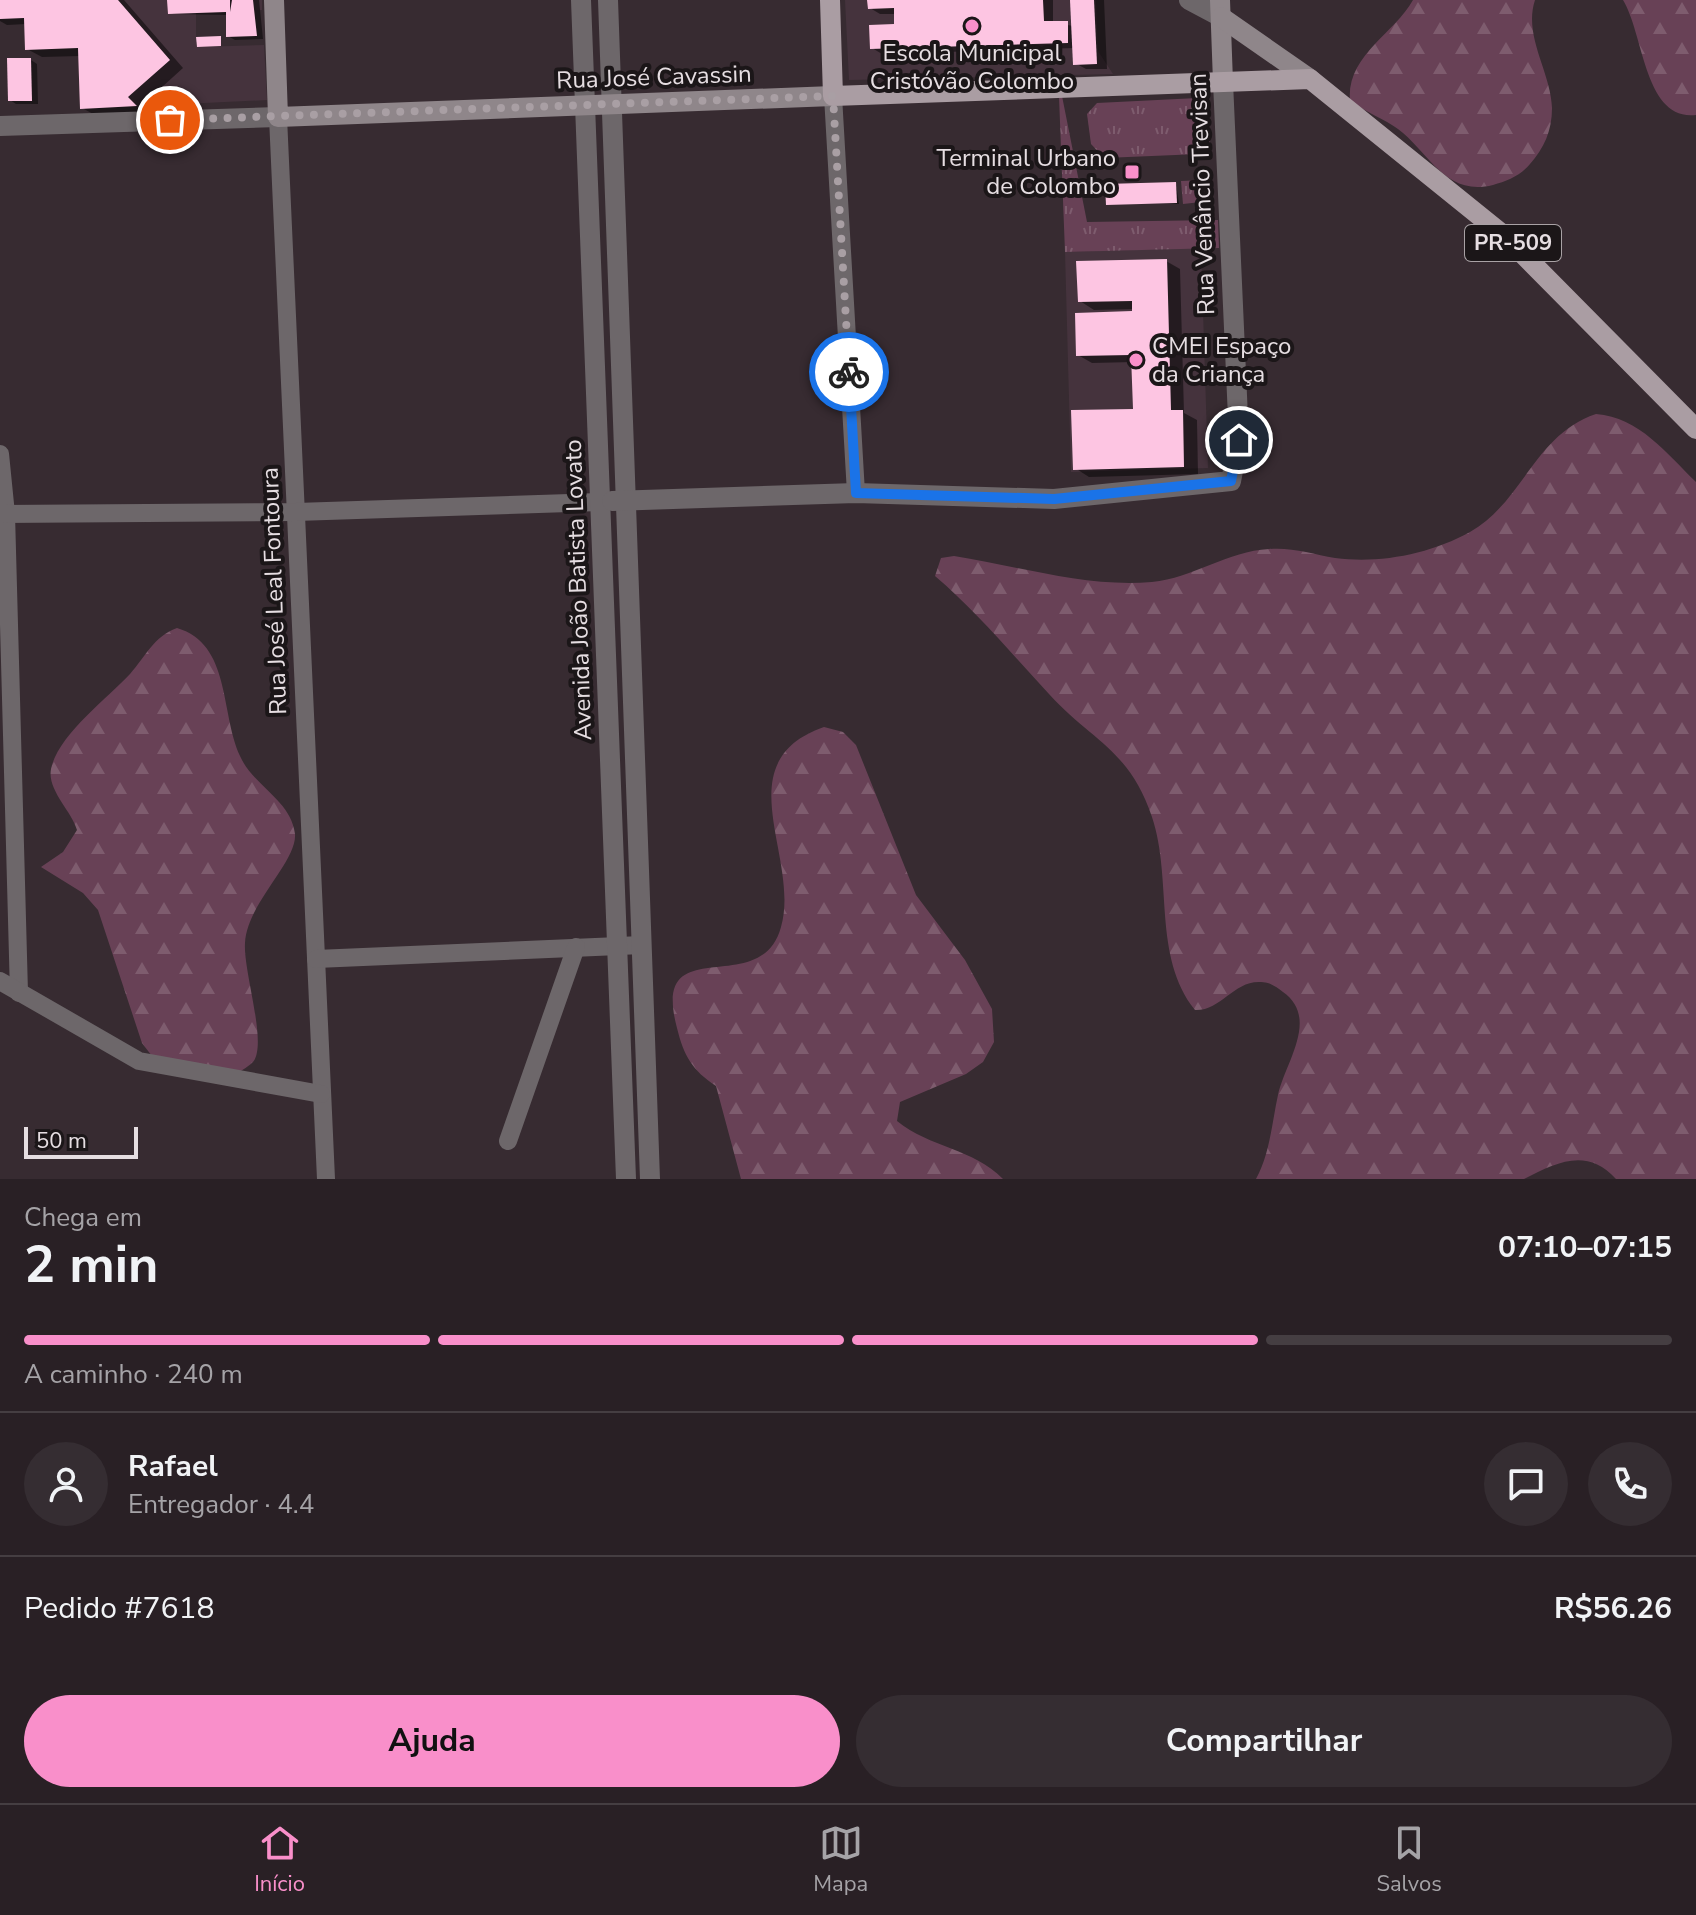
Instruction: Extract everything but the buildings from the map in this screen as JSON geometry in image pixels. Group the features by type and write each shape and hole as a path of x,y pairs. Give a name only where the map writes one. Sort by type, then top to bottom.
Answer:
{"main road":[{"name":"Rua José Leal Fontoura","path":"274,0 278,117"},
{"path":"830,0 833,96"},
{"name":"PR-509","path":"1220,8 1507,238 1696,429"},
{"name":"Rua Venâncio Trevisan","path":"1220,8 1223,82"},
{"name":"Rua José Cavassin","path":"278,117 1310,79"}],"street":[{"name":"Avenida João Batista Lovato","path":"581,0 626,1179"},
{"path":"608,0 650,1179"},
{"name":"PR-509","path":"1189,0 1220,8"},
{"name":"Rua Venâncio Trevisan","path":"856,493 1054,499 1231,481 1239,440 1223,82"},
{"path":"3,514 296,512 856,493 833,96"},
{"name":"Rua José Cavassin","path":"0,126 278,117"},
{"name":"Rua José Leal Fontoura","path":"278,117 326,1179"},
{"path":"588,186 614,184"},
{"path":"0,454 19,993"},
{"path":"316,959 642,945"},
{"path":"508,1141 576,947"},
{"path":"0,981 139,1061 321,1094"}],"shaded area":[{"path":"76,0 262,0 262,10 196,13 196,37 197,47 264,45 267,100 80,109"},
{"name":"Escola Municipal Cristóvão Colombo","path":"845,0 1096,0 1098,51 1113,74 849,80"},
{"name":"CMEI Espaço da Criança","path":"1201,248 1208,468 1071,472 1065,252"}],"green space":[{"path":"1413,0 1535,0 1532,27 1550,94 1552,116 1549,132 1539,152 1518,175 1493,185 1462,185 1439,170 1398,129 1350,101 1355,71 1363,58"},
{"path":"1623,0 1696,0 1696,115 1679,113 1666,104 1656,90"},
{"path":"1059,96 1062,96 1087,222 1218,220 1219,248 1065,252"},
{"path":"1198,98 1208,108 1210,144 1199,154 1104,158 1091,144 1087,114 1097,103"},
{"path":"1206,180 1212,186 1210,201 1183,204 1181,181"},
{"path":"1596,414 1639,429 1696,482 1696,1179 1616,1179 1605,1169 1583,1160 1560,1163 1524,1179 1256,1179 1268,1149 1278,1095 1300,1028 1294,1003 1283,992 1261,982 1243,986 1212,1006 1195,1010 1173,966 1158,841 1143,794 1121,761 1065,710 980,618 935,576 941,558 954,556 1078,579 1127,583 1167,580 1239,554 1269,549 1352,560 1404,556 1455,540 1488,519 1558,437"},
{"path":"177,628 194,636 207,649 221,682 240,756 246,767 287,812 295,834 288,857 262,898 248,928 245,955 258,1040 253,1062 238,1073 155,1060 142,1043 98,910 83,893 41,867 63,852 77,830 53,785 51,769 55,756 84,718 130,674 156,642"},
{"path":"824,727 843,732 856,745 916,895 965,960 992,1009 994,1042 983,1062 966,1074 900,1102 897,1121 923,1137 978,1161 1003,1179 741,1179 716,1086 695,1068 683,1047 673,998 679,980 693,971 753,960 770,949 781,927 784,900 772,814 772,787 778,763 794,743"}],"way so far":[{"path":"170,120 833,96 849,372"}],"place":[{"name":"Escola Municipal Cristóvão Colombo","path":"972,26"},
{"name":"Terminal Urbano de Colombo","path":"1132,172"},
{"name":"CMEI Espaço da Criança","path":"1136,360"}],"route":[{"path":"849,372 856,493 1054,499 1231,481 1239,440"}]}
